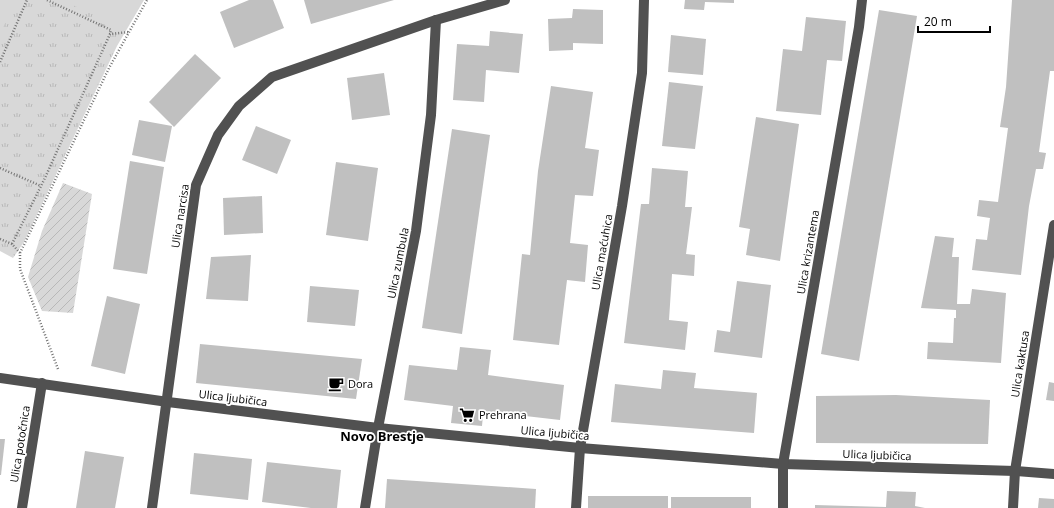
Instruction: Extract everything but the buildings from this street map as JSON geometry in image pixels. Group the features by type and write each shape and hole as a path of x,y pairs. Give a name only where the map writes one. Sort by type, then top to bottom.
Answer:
{"street":[{"name":"Ulica narcisa","path":"152,508 168,402 196,185 218,135 239,106 272,77 436,20 505,0"},
{"name":"Ulica maćuhica","path":"576,508 580,448 622,206 642,73 644,0"},
{"name":"Ulica krizantema","path":"783,508 783,464 858,35 862,0"},
{"name":"Ulica zumbula","path":"365,508 378,428 416,231 431,115 436,20"},
{"name":"Ulica kaktusa","path":"1013,508 1015,471 1054,225"},
{"name":"Ulica ljubičica","path":"0,378 168,402 378,428 580,448 783,464 1015,471 1054,474"},
{"name":"Ulica potočnica","path":"22,508 42,383"}],"path":[{"path":"0,62 27,0"},
{"path":"12,244 41,186 111,30 47,0"},
{"path":"54,385 60,374 20,269 20,253 109,68 147,0"},
{"path":"110,34 129,32"},
{"path":"0,168 41,186"},
{"path":"0,239 12,244 20,253"}],"green space":[{"path":"0,0 26,0 0,59"},
{"path":"16,0 61,0 127,29 117,46 24,242 13,258 0,251 0,34"},
{"path":"54,0 144,0 127,29 112,32"},
{"path":"63,183 92,194 73,313 42,311 28,277 42,231"}],"place":[{"name":"Dora","path":"336,384"},
{"name":"Prehrana","path":"467,415"}],"district":[{"name":"Novo Brestje","path":"382,436"}]}
